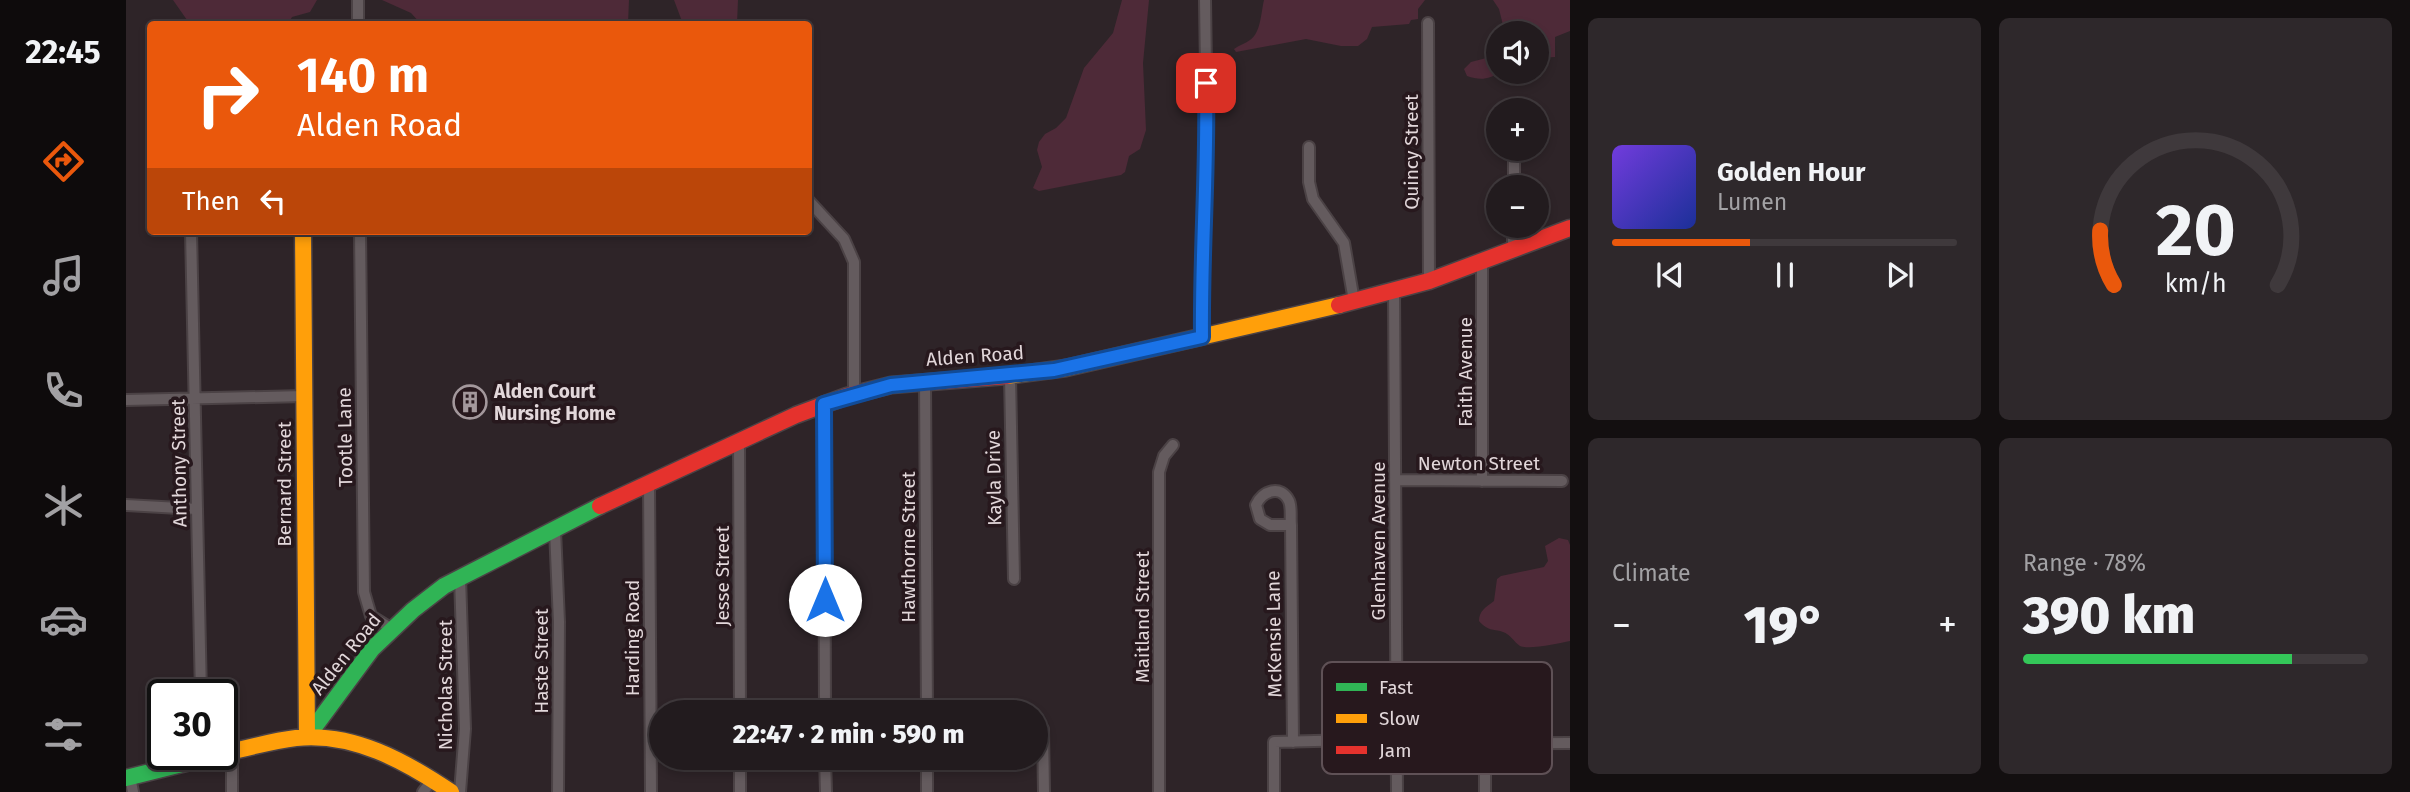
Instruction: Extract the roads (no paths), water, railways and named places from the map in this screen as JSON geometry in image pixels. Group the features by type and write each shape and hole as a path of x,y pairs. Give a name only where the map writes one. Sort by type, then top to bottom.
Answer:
{"main road":[{"name":"Alden Road","path":"307,737 363,660 392,629 430,596 460,577 649,483 739,440 824,404 891,385 1010,376 1085,365 1394,291 1429,281 1570,228"},
{"name":"Bernard Street","path":"303,235 307,737"},
{"path":"238,750 307,737 358,745 396,759 428,786 451,792"},
{"path":"130,782 165,770"}],"street":[{"path":"358,0 358,21"},
{"path":"1202,337 1202,249 1207,141 1205,0"},
{"name":"Quincy Street","path":"1428,23 1429,281"},
{"path":"1309,147 1309,182 1313,199 1343,243 1354,301"},
{"path":"812,204 844,239 854,262 854,394"},
{"name":"Anthony Street","path":"191,235 201,679"},
{"name":"Tootle Lane","path":"360,235 364,592 371,616 392,629"},
{"path":"1513,238 1513,250"},
{"name":"Faith Avenue","path":"1482,262 1482,481"},
{"name":"Glenhaven Avenue","path":"1394,291 1396,662"},
{"name":"Kayla Drive","path":"1010,376 1014,579"},
{"name":"Hawthorne Street","path":"925,381 927,700"},
{"path":"126,400 304,396"},
{"path":"824,404 825,700"},
{"name":"Jesse Street","path":"739,440 740,700"},
{"name":"Maitland Street","path":"1159,792 1159,472 1164,456 1173,445"},
{"name":"Newton Street","path":"1395,480 1562,481"},
{"name":"Harding Road","path":"649,483 651,792"},
{"path":"126,505 197,509"},
{"name":"McKensie Lane","path":"1291,526 1293,742"},
{"name":"Haste Street","path":"555,530 559,622 558,792"},
{"name":"Nicholas Street","path":"460,577 465,729 460,792"},
{"path":"1274,792 1274,742 1322,742"},
{"path":"1552,743 1570,743"},
{"path":"228,770 232,792"},
{"path":"740,770 740,792"},
{"path":"825,770 826,792"},
{"path":"927,770 927,792"},
{"path":"1044,770 1044,792"},
{"name":"Glenhaven Avenue","path":"1397,774 1397,792"},
{"path":"1485,774 1485,792"}],"place":[{"name":"Alden Court Nursing Home","path":"470,402"}]}
